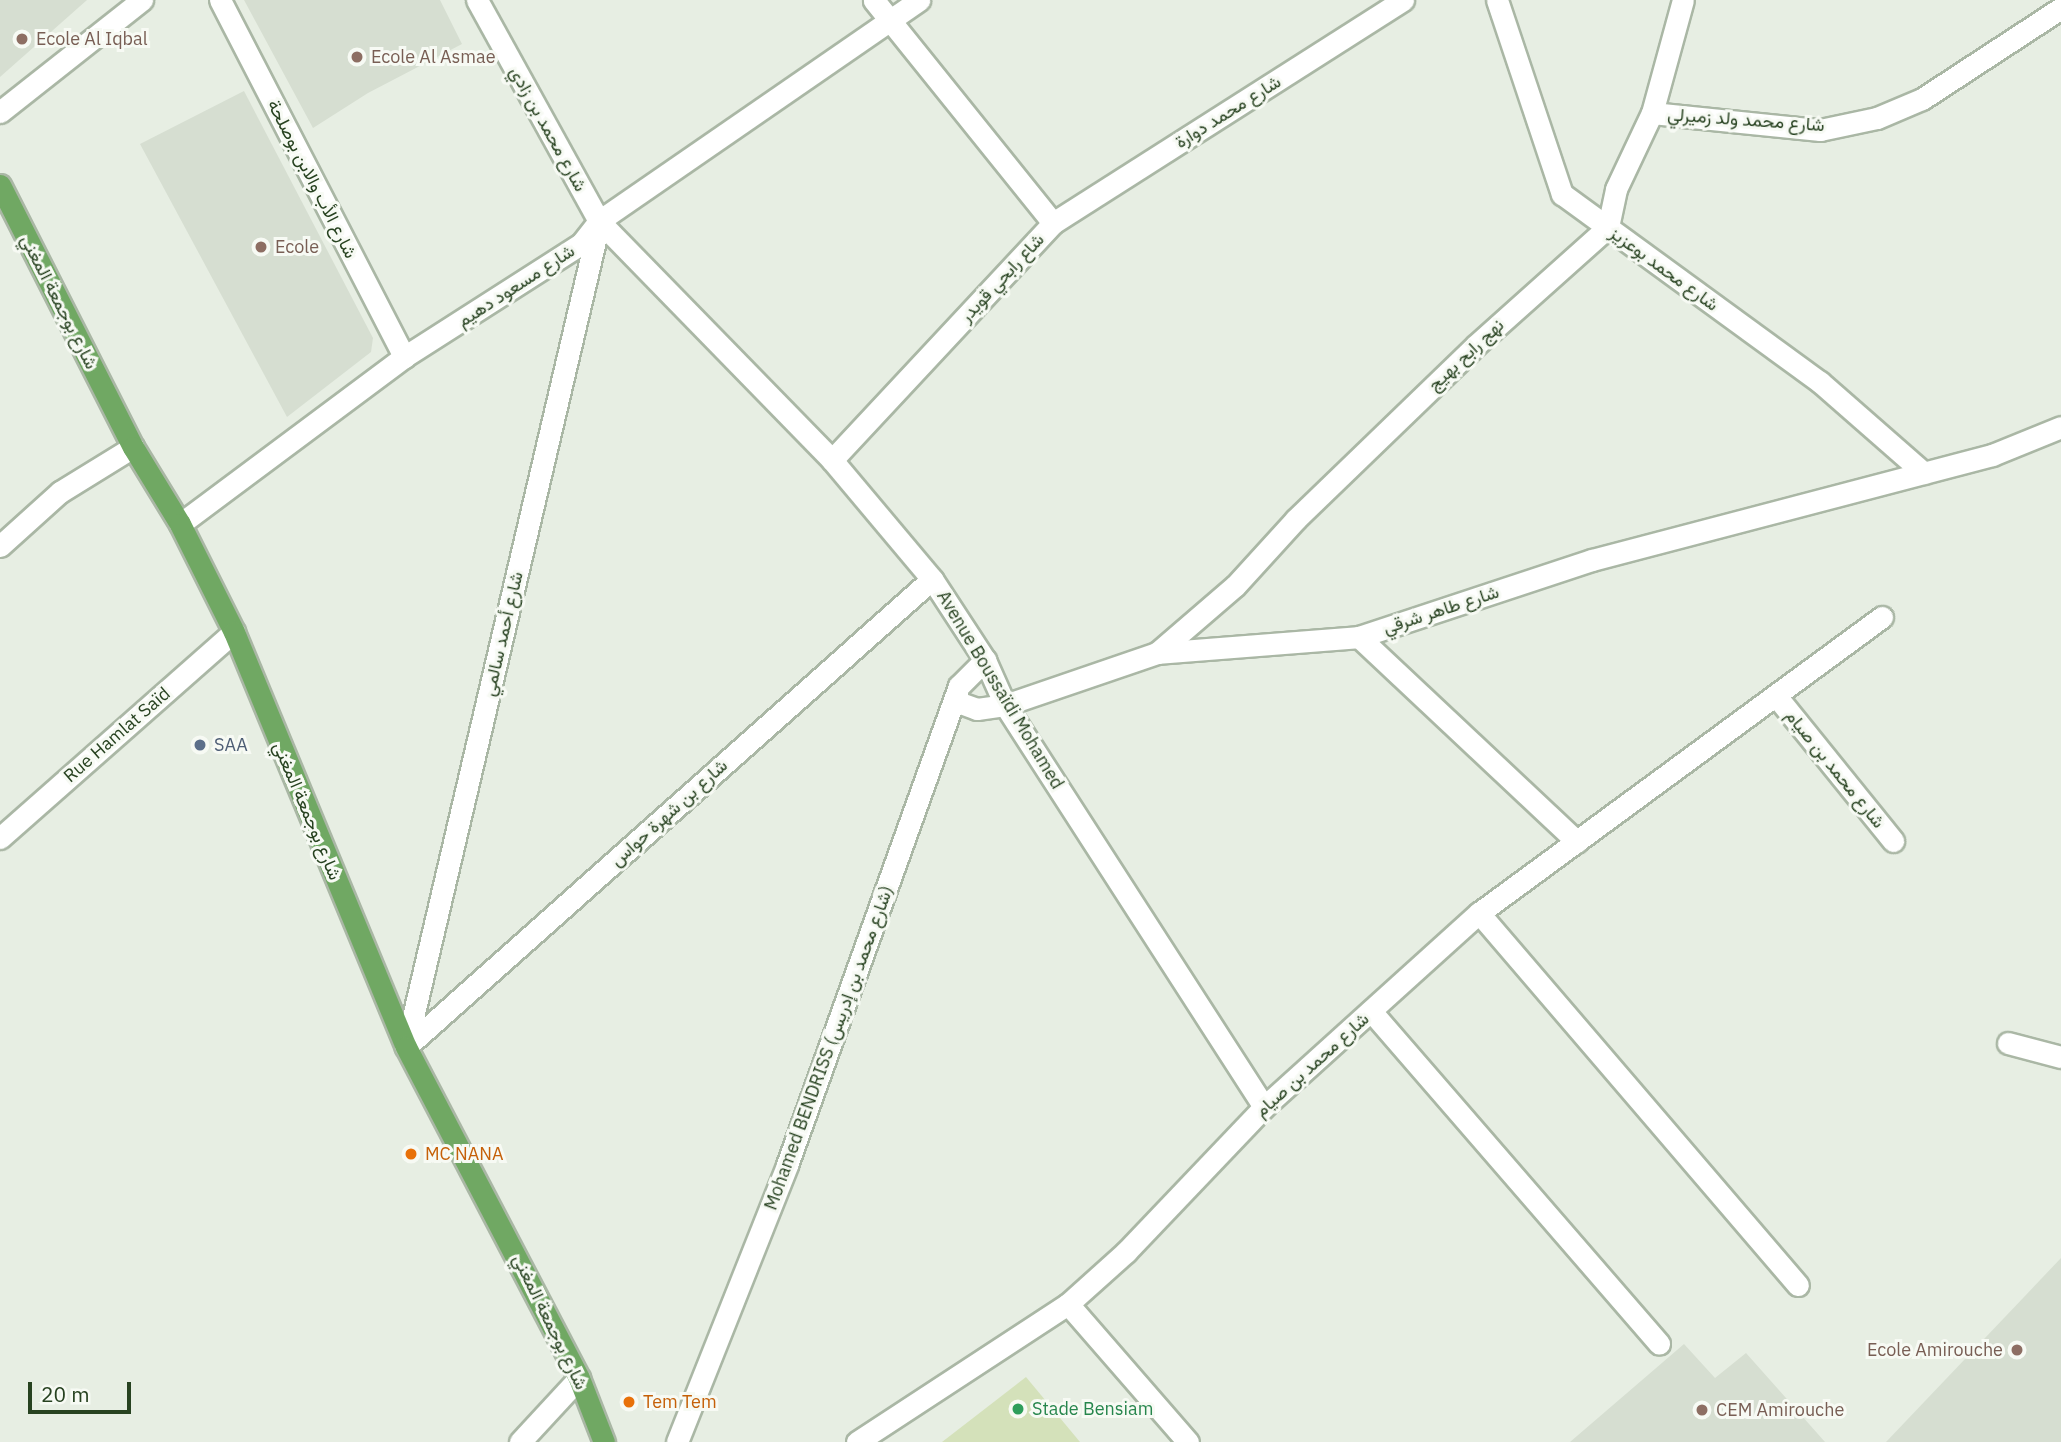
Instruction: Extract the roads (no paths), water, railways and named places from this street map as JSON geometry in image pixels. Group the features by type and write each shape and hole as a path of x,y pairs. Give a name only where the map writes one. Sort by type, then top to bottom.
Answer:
{"main road":[{"name":"شارع بوجمعة المغني","path":"0,185 133,447 180,524 234,632 406,1047 579,1378 604,1442"}],"street":[{"path":"0,112 142,0"},
{"name":"شارع الأب والابن بوصلحة","path":"220,0 404,357"},
{"name":"شارع محمد بن زادي","path":"477,0 599,221"},
{"name":"شاع رابحي قويدر","path":"832,460 1053,223 874,0"},
{"name":"شارع مسعود دهيم","path":"180,524 404,357 581,244 599,221 919,0"},
{"name":"شارع محمد دوارة","path":"1053,223 1403,0"},
{"name":"شارع محمد بوعزيز","path":"1497,0 1562,194 1820,382 1924,473"},
{"path":"1608,227 1616,189 1652,113 1683,0"},
{"name":"شارع محمد ولد زميرلي","path":"1652,113 1820,130 1877,118 1922,99 2061,8"},
{"name":"Avenue Boussaïdi Mohamed","path":"599,221 832,460 932,579 985,660 1005,705 1264,1107"},
{"name":"شارع أحمد سالمي","path":"406,1047 599,221"},
{"name":"نهج رابح بهيج","path":"1157,653 1235,586 1296,519 1475,346 1608,227"},
{"name":"شارع طاهر شرقي","path":"955,701 977,709 1005,705 1157,653 1359,637 1592,560 1924,473 2032,442 2061,427"},
{"path":"0,546 60,492 133,447"},
{"name":"شارع بن شهرة حواس","path":"406,1047 932,579"},
{"name":"شارع محمد بن صيام","path":"857,1442 1068,1304 1126,1252 1264,1107 1479,913 1777,697 1882,617"},
{"name":"Rue Hamlat Saïd","path":"0,838 234,632"},
{"path":"1359,637 1577,842"},
{"name":"Mohamed BENDRISS (شارع محمد بن إدريس)","path":"677,1442 787,1165 963,678 985,660"},
{"name":"شارع محمد بن صيام","path":"1777,697 1893,841"},
{"path":"1479,913 1798,1285"},
{"path":"1371,1011 1659,1343"},
{"path":"2008,1043 2061,1057"},
{"path":"1068,1304 1188,1442"},
{"path":"520,1442 579,1378"}],"place":[{"name":"Ecole Al Iqbal","path":"22,39"},
{"name":"Ecole Al Asmae","path":"357,57"},
{"name":"Ecole","path":"261,247"},
{"name":"SAA","path":"200,745"},
{"name":"MC NANA","path":"411,1154"},
{"name":"Ecole Amirouche","path":"2017,1350"},
{"name":"Tem Tem","path":"629,1402"},
{"name":"Stade Bensiam","path":"1018,1409"},
{"name":"CEM Amirouche","path":"1702,1410"}]}
